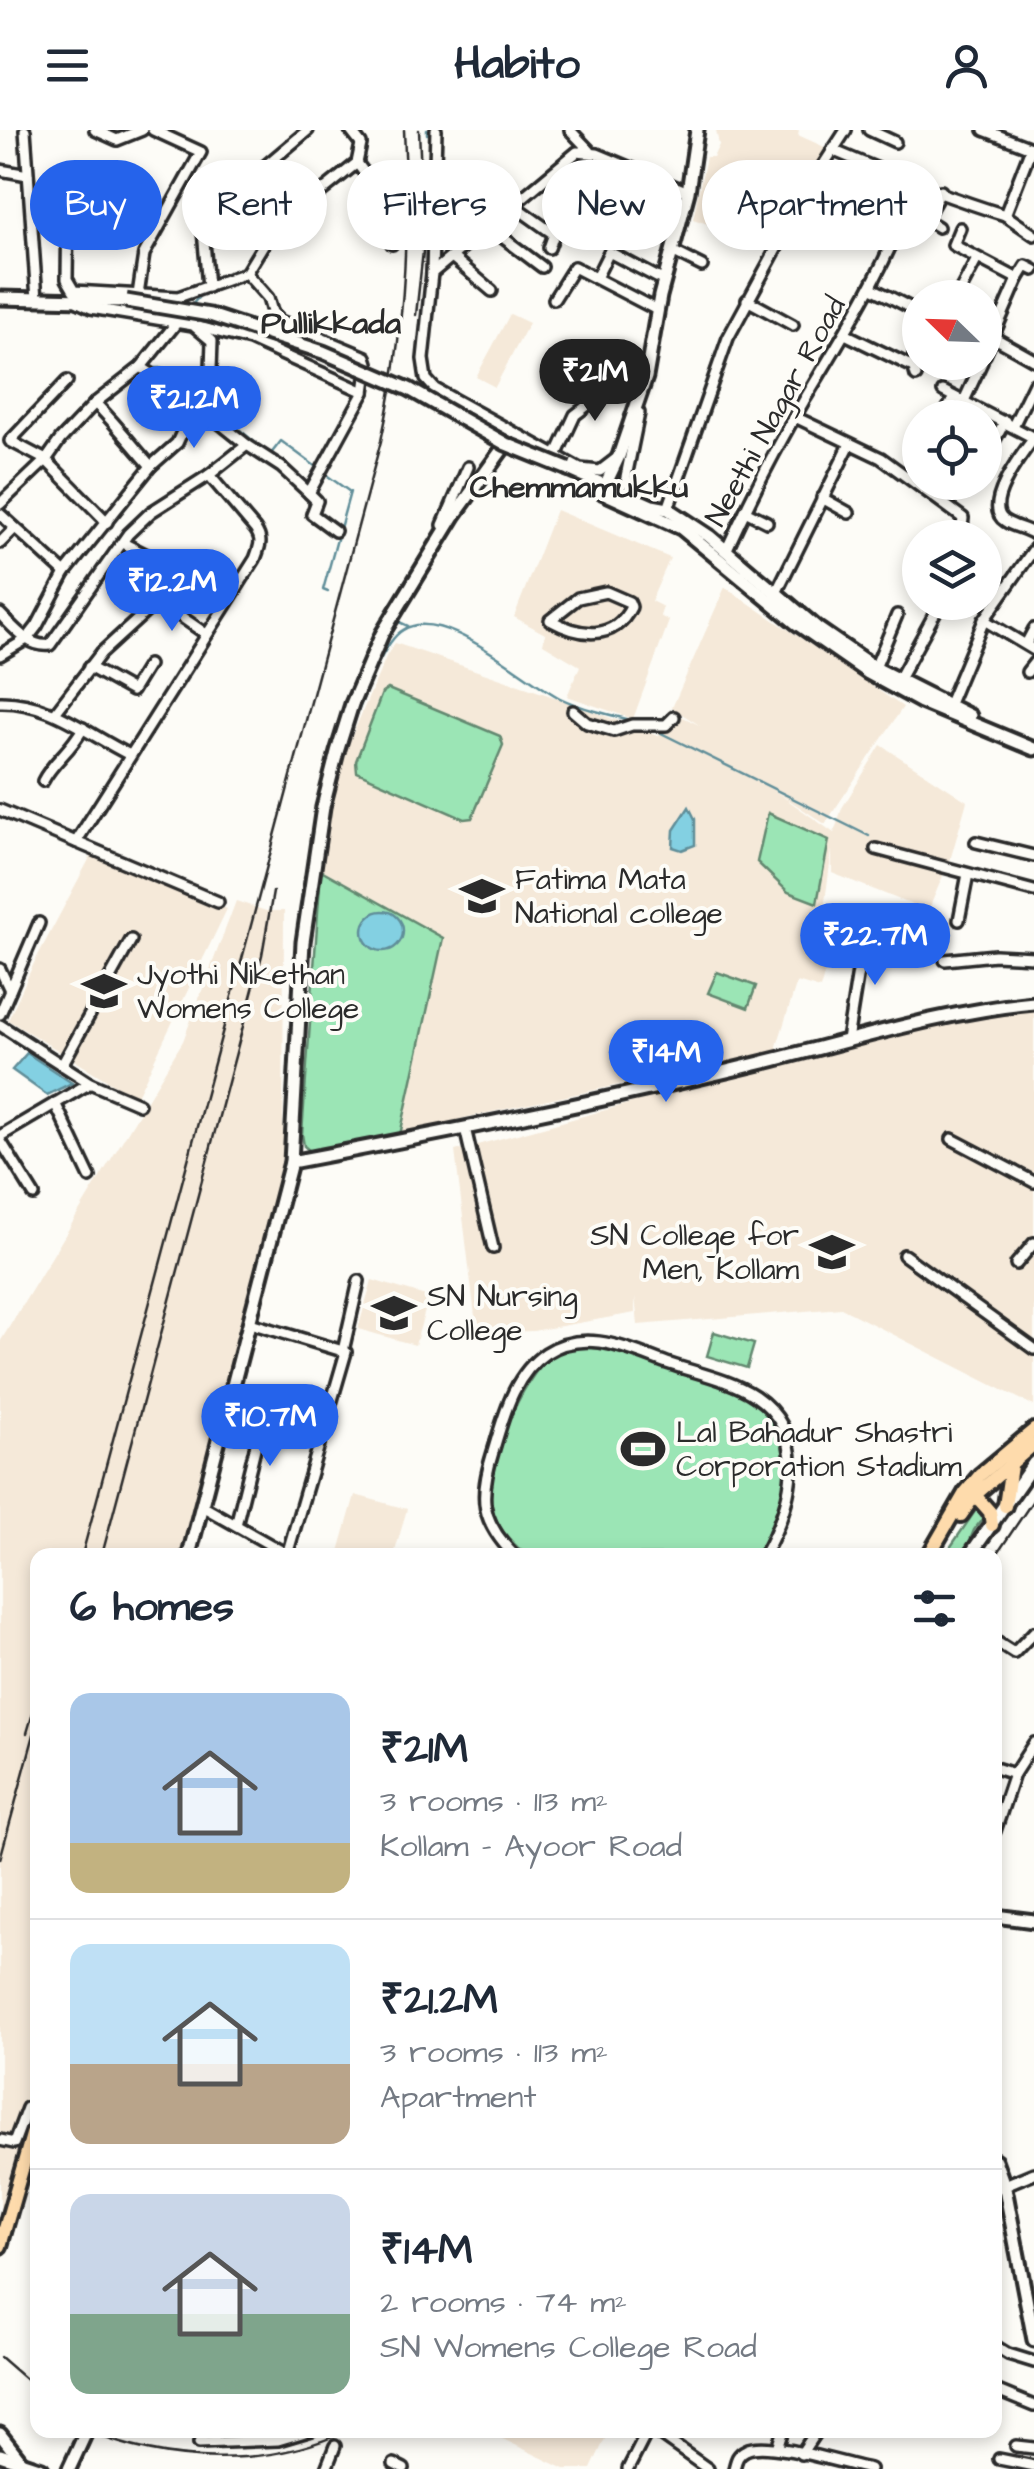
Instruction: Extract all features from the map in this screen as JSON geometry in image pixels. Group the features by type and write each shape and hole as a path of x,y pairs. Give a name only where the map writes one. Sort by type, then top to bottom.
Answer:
{"main road":[{"path":"604,488 620,456 646,377 664,281 688,192 697,130"},
{"path":"0,302 69,295 132,298 210,315 322,352 409,389 506,444 568,469 681,528 796,623 868,673 921,702 1034,746"},
{"path":"191,1548 291,1162 303,942 327,789 343,729 372,654 432,550 506,444"},
{"path":"604,488 668,509 726,550 775,595 875,668 1034,746"},
{"path":"291,1162 759,1064 938,1016 1034,1003"},
{"path":"941,1548 975,1495 1034,1430"},
{"path":"933,1548 964,1493 1012,1455 1034,1444"},
{"path":"1006,1506 1012,1455"},
{"path":"975,1548 1034,1462"},
{"path":"975,1495 984,1503 992,1524"},
{"path":"1002,1917 1034,1920"},
{"path":"0,2246 30,2142"},
{"path":"1002,2195 1030,2299 1034,2340"},
{"path":"0,2434 24,2467"},
{"path":"69,2469 83,2438"},
{"path":"0,2455 24,2467 42,2469"}],"street":[{"path":"25,130 34,299"},
{"path":"94,130 117,140 142,130"},
{"path":"153,130 201,152 144,254 132,298 178,297 246,273 272,232 347,172"},
{"path":"208,287 202,219 308,130"},
{"path":"350,130 361,144 358,160"},
{"path":"436,130 432,273 423,359 426,380 435,389 592,473 620,456"},
{"path":"570,130 590,151 688,192"},
{"path":"826,160 846,130"},
{"path":"869,130 896,142"},
{"path":"984,130 1032,148 1005,216"},
{"path":"832,150 855,160"},
{"path":"522,197 567,158 590,151"},
{"path":"0,170 28,174"},
{"path":"943,192 1005,216 1034,235"},
{"path":"960,228 953,244 1018,280"},
{"path":"67,250 69,295 92,308 178,321 250,340 364,392"},
{"path":"432,273 461,250"},
{"path":"519,250 542,267"},
{"path":"668,509 728,338 775,250"},
{"name":"Neethi Nagar Road","path":"726,550 795,417 891,250"},
{"path":"672,251 702,266"},
{"path":"596,278 609,252 664,281"},
{"path":"452,257 492,291"},
{"path":"966,280 978,259"},
{"path":"1002,318 1026,266 1034,270"},
{"path":"554,299 574,267 658,310"},
{"path":"246,273 268,298 280,321 368,362 364,392 309,493"},
{"path":"844,334 914,371 917,311 872,288"},
{"path":"747,300 793,325"},
{"path":"0,504 46,460 95,403 141,368 178,321"},
{"path":"0,655 26,639 38,626 65,573 151,466 176,443 211,369 212,342 193,325"},
{"path":"1002,342 1034,360"},
{"path":"141,368 281,467 317,501 312,514 335,531"},
{"path":"634,497 626,477 627,460 646,377"},
{"path":"556,456 574,416 588,405 600,378"},
{"path":"942,391 958,400 971,380"},
{"path":"0,450 67,381"},
{"path":"1002,433 1034,383"},
{"path":"95,403 130,437 151,466"},
{"path":"795,417 881,458 963,520"},
{"path":"1002,421 1034,438 1001,488 1000,517 1034,534"},
{"path":"10,441 46,460 125,538 226,600"},
{"path":"0,614 26,639 42,647 50,645 125,538 151,512 209,476 247,444"},
{"path":"775,595 850,444"},
{"path":"432,550 468,467"},
{"path":"76,842 255,558 260,537 209,476"},
{"path":"0,489 10,496"},
{"path":"822,498 849,513"},
{"path":"745,511 767,522"},
{"path":"0,514 65,573"},
{"path":"0,543 15,528"},
{"path":"1002,594 1034,549"},
{"path":"55,713 89,668 186,575"},
{"path":"606,592 631,607 625,620 597,633 569,631 550,620 578,598 606,592"},
{"path":"160,602 206,634"},
{"path":"875,668 897,616"},
{"path":"898,681 931,620"},
{"path":"948,706 984,620 1030,647 1034,629"},
{"path":"89,668 132,691 148,666"},
{"path":"0,702 20,700 55,713 130,756"},
{"path":"573,711 586,723 614,731 632,725 666,725 674,717"},
{"path":"43,781 83,728"},
{"path":"0,810 218,902"},
{"path":"976,842 1034,856"},
{"path":"876,850 1034,891"},
{"path":"958,920 968,874"},
{"path":"0,1014 39,922"},
{"path":"846,1040 865,928"},
{"path":"62,1065 132,940"},
{"path":"945,960 995,955 1034,957"},
{"path":"0,969 10,990"},
{"path":"0,1025 90,1083 138,1104"},
{"path":"34,1194 0,1138 90,1083"},
{"path":"54,1103 90,1178"},
{"path":"466,1128 493,1248"},
{"path":"952,1139 1034,1182"},
{"path":"1016,1264 1034,1243"},
{"path":"904,1255 1034,1349"},
{"path":"342,1351 359,1281"},
{"path":"250,1323 346,1352 289,1548"},
{"path":"507,1548 497,1538 483,1507 484,1478 511,1396 528,1368 547,1352 580,1339 613,1344 728,1384 756,1397 776,1416 793,1459 792,1479 778,1529 768,1548"},
{"path":"236,1525 266,1404"},
{"path":"202,1506 275,1548"},
{"path":"1002,1646 1014,1653 1034,1632"},
{"path":"1002,1811 1014,1774 1034,1743"},
{"path":"1002,1770 1014,1774"},
{"path":"0,2140 14,2143 30,2107"},
{"path":"1002,2187 1034,2173"},
{"path":"1002,2350 1034,2362"},
{"path":"1002,2393 1034,2406"},
{"path":"201,2438 199,2443 285,2438"},
{"path":"628,2469 646,2438"},
{"path":"663,2438 708,2469"},
{"path":"777,2448 780,2438"},
{"path":"800,2454 811,2438"},
{"path":"734,2469 738,2456 746,2450 767,2445 870,2469"},
{"path":"326,2469 336,2446"},
{"path":"1016,2446 1034,2448"},
{"path":"998,2459 1034,2466"}],"shaded area":[{"path":"716,130 799,130 798,135 829,149 823,160 705,160 713,157 719,145"},
{"path":"702,176 702,222 693,219"},
{"path":"510,314 529,323 495,387 476,377"},
{"path":"556,510 670,558 651,601 663,607 660,616 669,621 633,719 567,696 580,666 543,644 545,634 514,617"},
{"path":"725,587 903,707 825,824 768,786 834,833 842,808 881,745 967,801 951,857 928,911 832,873 832,850 824,908 842,913 820,989 797,982 777,1046 779,1051 400,1135 443,938 321,870 330,811 348,745 387,655 395,643 658,736 669,710 701,726 672,708"},
{"name":"Jyothi Nikethan Womens College","path":"93,852 227,909 136,1098 8,1020"},
{"path":"236,901 266,911 284,911 283,1149 277,1197 182,1548 30,1548 30,2124 0,2228 0,1342 183,1041"},
{"name":"SN College for Men, Kollam","path":"1034,1008 1034,1406 841,1308 638,1325 635,1297 635,1313 533,1331 477,1333 455,1151 734,1075"},
{"name":"SN Nursing College","path":"372,1280 429,1297 415,1345 358,1329"},
{"path":"355,1495 407,1509 396,1548 340,1548"},
{"path":"501,2438 605,2438 591,2469 565,2469"}],"green space":[{"path":"388,689 500,736 503,745 472,818 464,819 357,772 356,761 382,693"},
{"path":"768,813 829,840 817,903 788,892 757,862"},
{"path":"321,870 443,938 400,1135 314,1154 304,1146 302,1134"},
{"path":"717,972 756,986 748,1008 708,993"},
{"path":"714,1332 754,1344 747,1368 707,1356"},
{"name":"Lal Bahadur Shastri Corporation Stadium","path":"613,1344 757,1401 773,1419 783,1438 786,1456 782,1495 762,1548 518,1548 514,1544 496,1519 491,1504 499,1447 517,1402 540,1367 559,1352"},
{"path":"980,1504 986,1514 967,1548 950,1548"}],"water":[{"path":"689,807 695,819 695,845 682,850 673,847 674,830"},
{"path":"383,911 397,917 403,931 397,945 383,951 369,945 363,931 369,917"},
{"path":"27,1053 72,1083 47,1095 12,1070"}],"waterway":[{"path":"427,130 427,134 432,132"},
{"path":"190,307 205,290"},
{"path":"149,368 164,368 197,394"},
{"path":"203,399 270,455 281,441 319,469"},
{"path":"325,474 350,492 323,590 328,592"},
{"path":"397,621 408,626"},
{"path":"376,667 403,630 420,625 439,627 461,635 560,698 635,721"},
{"path":"347,740 370,681"},
{"path":"651,728 869,836"}],"railway":[{"path":"84,1548 381,441 395,364 403,286 404,130"},
{"path":"416,315 424,242 419,130"},
{"path":"104,1548 262,955 273,892"},
{"path":"1001,1548 1034,1499"},
{"path":"27,1733 30,1723"},
{"path":"0,1859 30,1749"},
{"path":"0,2357 30,2383"},
{"path":"106,2438 149,2450 217,2458 285,2451 329,2438"}],"place":[{"name":"Fatima Mata National college","path":"482,896"},
{"name":"Jyothi Nikethan Womens College","path":"104,991"},
{"name":"SN College for Men, Kollam","path":"832,1252"},
{"name":"SN Nursing College","path":"394,1313"},
{"name":"Lal Bahadur Shastri Corporation Stadium","path":"643,1449"}],"district":[{"name":"Pullikkada","path":"331,322"},
{"name":"Chemmamukku","path":"579,486"}]}
